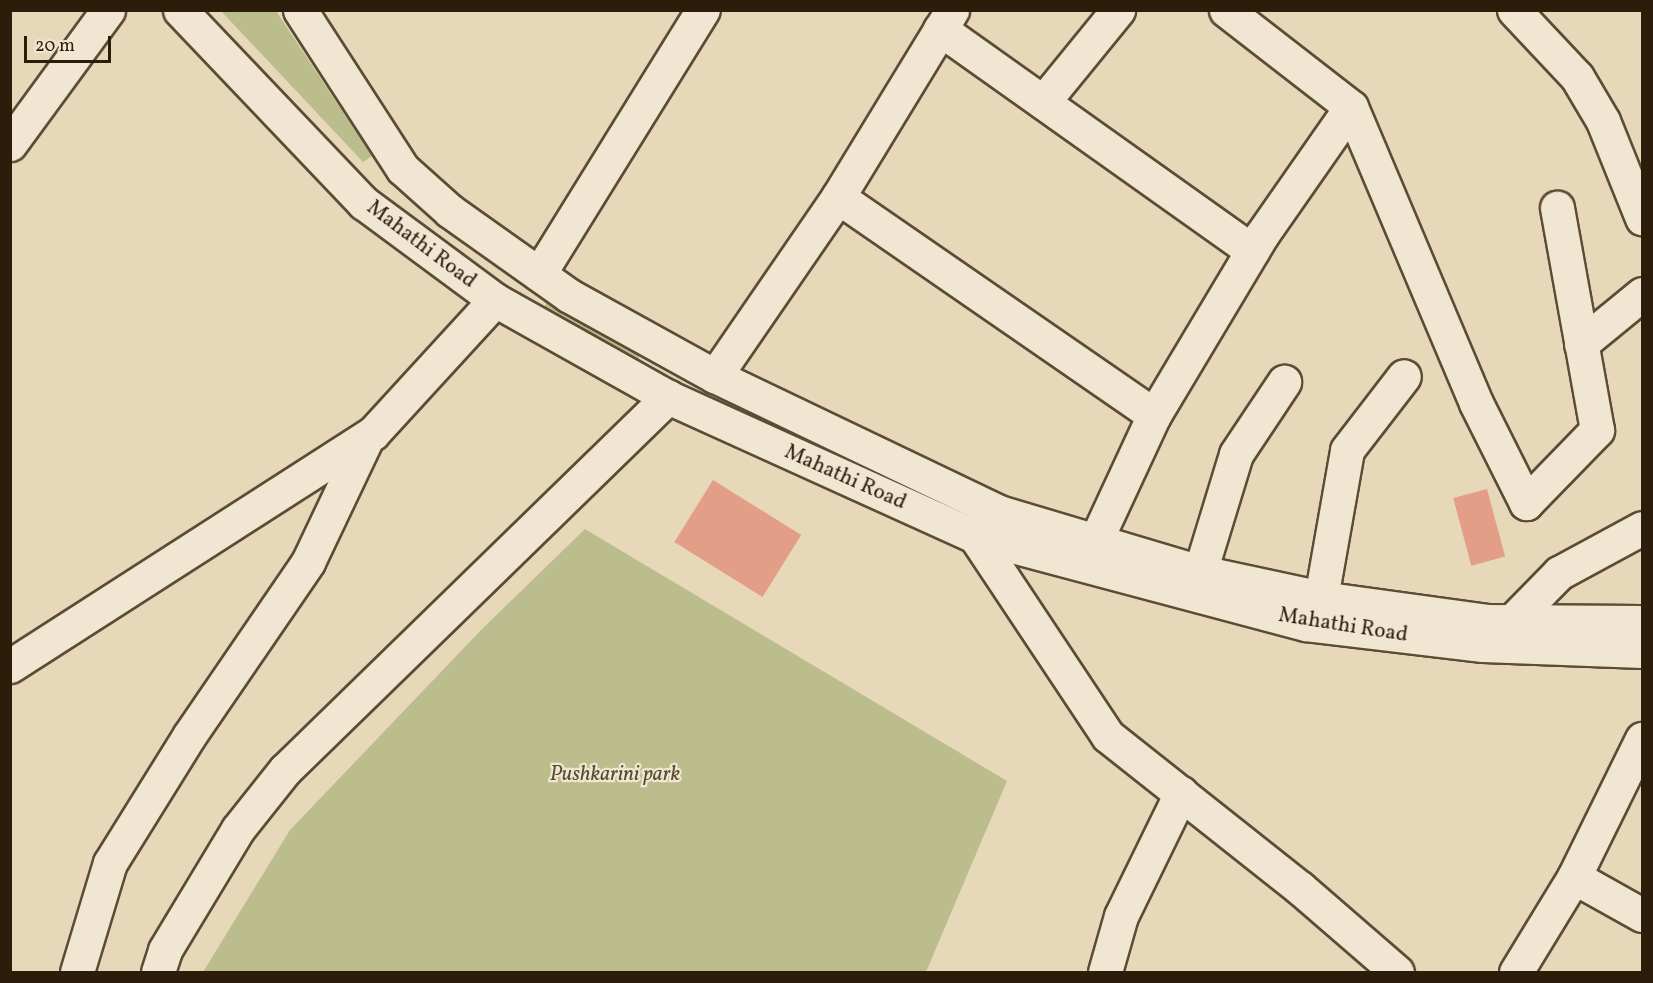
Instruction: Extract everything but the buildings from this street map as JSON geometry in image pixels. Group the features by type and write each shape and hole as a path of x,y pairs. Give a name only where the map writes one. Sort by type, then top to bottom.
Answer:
{"street":[{"path":"10,144 108,10"},
{"name":"Mahathi Road","path":"180,10 364,203 495,300 668,397 975,536 1306,624 1493,629 1642,622"},
{"name":"Mahathi Road","path":"300,10 403,169 450,211 568,295 715,376 999,512 1200,572 1321,598 1493,629 1642,651"},
{"path":"539,274 702,10"},
{"path":"1043,102 1118,10"},
{"path":"1226,10 1351,107 1476,403 1526,503 1597,430 1557,208"},
{"path":"1514,10 1577,77 1603,121 1642,218"},
{"path":"715,376 838,197 946,20 1043,102 1252,250"},
{"path":"1095,542 1154,415 1252,250 1351,107"},
{"path":"838,197 1154,415"},
{"path":"1581,344 1642,294"},
{"path":"10,666 367,438 495,300"},
{"path":"1321,598 1347,450 1404,376"},
{"path":"1200,572 1236,454 1284,382"},
{"path":"158,972 165,950 238,829 285,770 668,397"},
{"path":"77,972 110,863 189,736 308,562 367,438"},
{"path":"999,512 975,536 1108,736 1300,888 1397,972"},
{"path":"1493,629 1559,573 1642,528"},
{"path":"1516,972 1574,877 1642,739"},
{"path":"1105,972 1121,916 1181,793"},
{"path":"1574,877 1642,915"}],"green space":[{"path":"221,11 276,11 372,156 363,162"},
{"path":"549,299 639,356 639,359 540,314"},
{"name":"Pushkarini park","path":"585,529 1007,781 926,972 203,972 290,830 482,629"}]}
